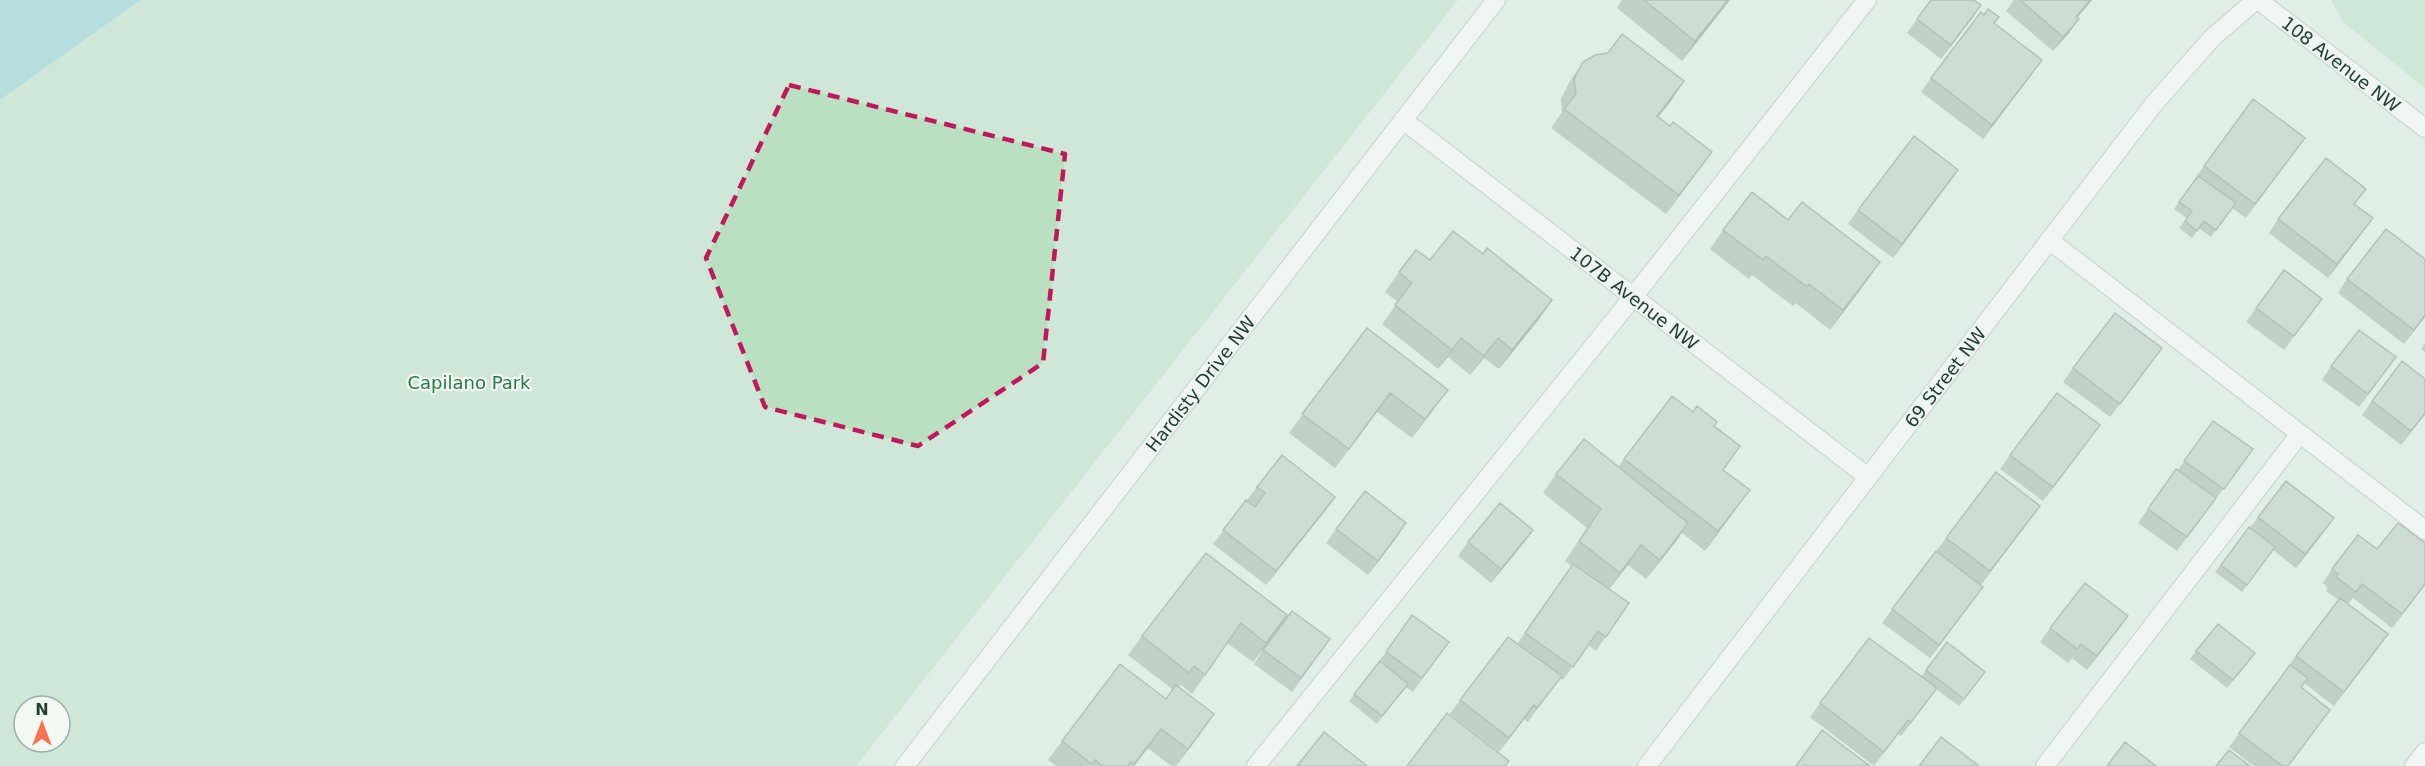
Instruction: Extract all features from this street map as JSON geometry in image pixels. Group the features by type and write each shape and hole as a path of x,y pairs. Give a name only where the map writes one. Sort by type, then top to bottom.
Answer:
{"street":[{"name":"Hardisty Drive NW","path":"905,766 1496,0"},
{"path":"1256,766 1633,297 1867,0"},
{"name":"108 Avenue NW","path":"2257,0 2425,128"},
{"name":"69 Street NW","path":"1647,766 2049,240 2183,69 2212,38 2257,0"},
{"name":"107B Avenue NW","path":"1403,120 1868,477"},
{"path":"2049,240 2425,530"},
{"path":"2045,766 2299,435"},
{"path":"2414,766 2425,752"}],"highlighted area":[{"path":"789,85 1065,154 1043,363 918,446 765,407 706,258"}],"green space":[{"name":"Capilano Park","path":"141,0 1458,0 856,766 0,766 0,100"},
{"path":"2331,0 2425,0 2425,88 2344,23"}],"water":[{"path":"0,0 141,0 0,100"}],"building":[{"path":"1644,0 1728,0 1695,41"},
{"path":"1931,0 1974,0 1981,5 1951,45 1917,19"},
{"path":"2020,0 2090,0 2076,17 2079,19 2063,37"},
{"path":"1988,9 1999,17 1994,23 2042,60 1992,125 1931,78 1981,12 1984,15"},
{"path":"1622,34 1684,81 1657,116 1670,126 1673,122 1712,152 1679,195 1564,109 1576,94 1574,79 1583,62 1595,55 1608,53"},
{"path":"2253,99 2305,138 2255,204 2204,166"},
{"path":"1914,136 1958,170 1902,244 1858,210"},
{"path":"2326,158 2366,189 2354,204 2373,218 2337,264 2278,219"},
{"path":"2198,176 2236,203 2216,230 2204,221 2197,231 2185,221 2192,211 2179,202"},
{"path":"1752,192 1788,220 1802,202 1880,262 1843,310 1809,284 1807,287 1766,256 1763,260 1723,230"},
{"path":"2386,229 2425,259 2425,315 2414,330 2347,279"},
{"path":"1453,231 1483,254 1487,248 1552,300 1512,350 1498,338 1484,356 1461,338 1452,350 1395,305 1412,283 1399,272 1416,250 1430,260"},
{"path":"2284,270 2322,299 2294,336 2256,308"},
{"path":"2115,313 2162,348 2120,404 2073,368"},
{"path":"1367,328 1448,390 1425,419 1390,393 1349,449 1302,414"},
{"path":"2359,330 2396,357 2368,394 2331,366"},
{"path":"2402,361 2425,379 2425,413 2411,431 2372,401"},
{"path":"2057,393 2100,425 2053,487 2010,455"},
{"path":"1672,396 1693,412 1697,406 1717,422 1714,426 1740,446 1723,470 1750,490 1718,531 1624,459"},
{"path":"2213,421 2253,449 2224,489 2184,461"},
{"path":"1584,439 1688,523 1660,560 1641,545 1620,573 1579,541 1601,509 1556,474"},
{"path":"1282,455 1335,497 1276,571 1223,530 1246,500 1255,507 1265,493 1257,487"},
{"path":"2176,469 2216,498 2187,537 2148,509"},
{"path":"1996,472 2040,506 1990,571 1946,538"},
{"path":"2286,481 2334,518 2305,554 2258,517"},
{"path":"1365,491 1406,523 1378,561 1336,529"},
{"path":"1500,503 1533,530 1501,569 1468,542"},
{"path":"2398,523 2425,543 2425,584 2402,614 2362,584 2356,592 2336,577 2338,574 2332,569 2358,535 2377,549"},
{"path":"2249,527 2275,547 2247,585 2221,565"},
{"path":"1936,551 1983,587 1939,645 1892,609"},
{"path":"1206,553 1287,615 1266,643 1241,623 1205,675 1194,666 1189,673 1142,636"},
{"path":"1573,564 1629,603 1606,637 1598,631 1573,667 1525,633"},
{"path":"2085,583 2128,616 2097,656 2081,644 2077,649 2050,628"},
{"path":"2340,598 2388,634 2344,692 2296,656"},
{"path":"1292,611 1330,639 1301,678 1263,650"},
{"path":"1412,615 1449,642 1422,678 1386,652"},
{"path":"2218,624 2255,653 2233,680 2196,651"},
{"path":"1508,637 1562,676 1537,708 1534,705 1509,738 1460,700"},
{"path":"1869,638 1937,688 1911,722 1908,720 1884,752 1820,703"},
{"path":"1947,642 1985,672 1964,699 1926,670"},
{"path":"1380,661 1408,684 1382,716 1354,694"},
{"path":"1120,664 1166,699 1176,685 1214,714 1188,749 1161,729 1134,764 1131,762 1128,766 1103,766 1095,760 1092,764 1062,741"},
{"path":"2290,665 2308,678 2301,687 2330,710 2288,766 2282,766 2239,733"},
{"path":"1447,713 1509,761 1505,766 1407,766"},
{"path":"1822,730 1870,766 1796,766"},
{"path":"1324,732 1367,766 1297,766"},
{"path":"1941,737 1979,766 1919,766"},
{"path":"2125,742 2156,766 2107,766"},
{"path":"2229,750 2250,766 2216,766"}]}
